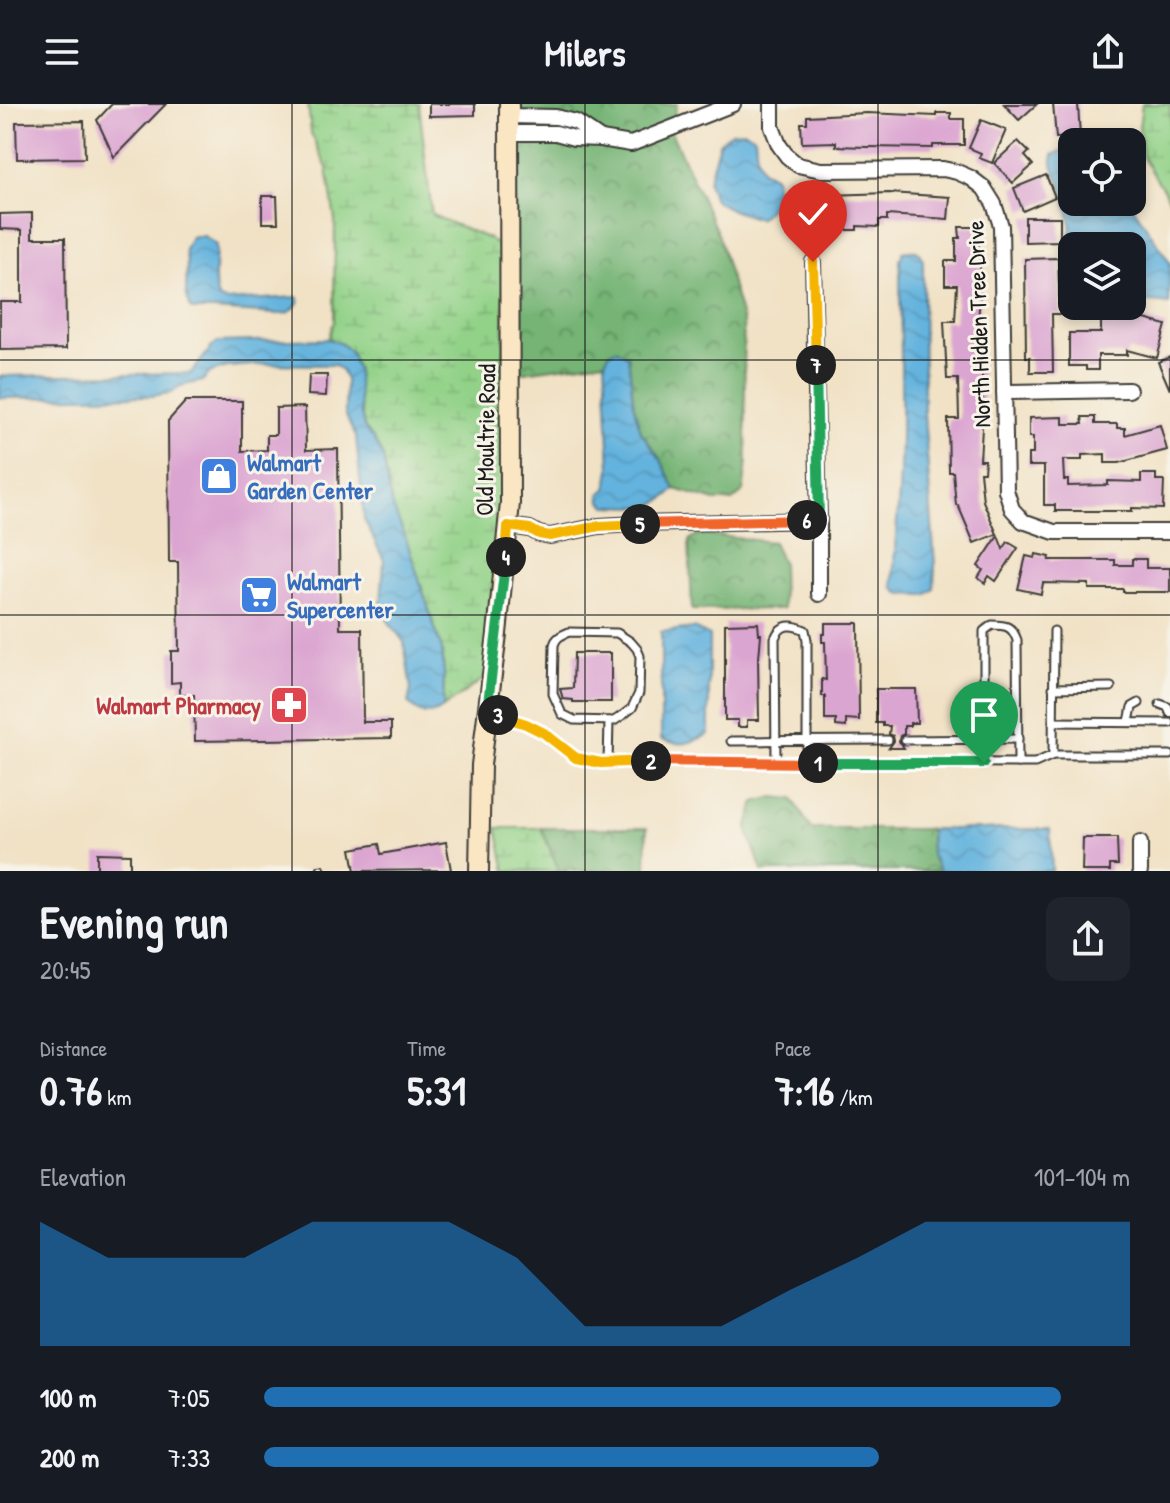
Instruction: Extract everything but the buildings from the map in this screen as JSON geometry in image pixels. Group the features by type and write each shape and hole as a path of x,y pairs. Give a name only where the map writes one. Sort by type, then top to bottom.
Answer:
{"main road":[{"name":"Old Moultrie Road","path":"479,871 480,779 508,526 511,455 509,117"}],"street":[{"path":"509,117 556,117 576,122 601,139 631,144 733,104"},
{"name":"North Hidden Tree Drive","path":"772,104 772,127 779,145 798,165 821,170 943,169 971,178 984,188 994,204 1001,226 1006,490 1012,509 1023,521 1054,532 1170,532"},
{"path":"813,262 819,594"},
{"path":"1004,392 1129,390"},
{"path":"508,526 550,536 617,525 819,520"},
{"path":"1140,843 1140,871"}],"lane":[{"path":"776,762 775,638 778,630 786,625 796,625 805,630 807,640 807,763"},
{"path":"984,763 984,631 992,625 1007,625 1014,631 1017,640 1018,763"},
{"path":"1053,755 1054,631"},
{"path":"569,632 617,633 637,649 640,656 637,700 623,715 609,721 574,720 562,714 553,694 554,645 560,636 569,632"},
{"path":"1053,688 1111,687"},
{"path":"1129,722 1132,707 1139,703"},
{"path":"1160,704 1168,707 1170,713"},
{"path":"487,711 535,729 576,758 608,763 1035,763 1053,755 1170,755"},
{"path":"608,763 609,721"},
{"path":"1053,722 1170,723"},
{"path":"905,740 1018,739"},
{"path":"731,741 888,740"}],"green space":[{"path":"308,104 419,104 432,215 490,239 504,250 504,502 486,677 443,708 442,650 392,505 383,457 364,427 342,344 328,339 334,321 335,220 327,168 311,133"},
{"path":"514,104 677,104 671,132 718,234 743,322 747,462 743,492 732,501 715,501 675,489 661,460 641,432 634,407 628,355 610,352 605,361 516,373"},
{"path":"1142,104 1170,104 1170,200 1146,163 1146,128 1139,128"},
{"path":"699,534 773,542 782,562 783,609 692,610 689,540"},
{"path":"774,797 793,799 811,829 930,829 931,855 940,871 762,871 747,829 755,802"},
{"path":"497,828 541,828 559,871 506,871"},
{"path":"541,828 647,828 646,871 559,871"}],"water":[{"path":"745,131 755,137 762,170 775,177 774,201 758,219 714,200 708,182 719,143 731,132"},
{"path":"1058,153 1058,178 1052,165 1053,155"},
{"path":"1069,216 1139,216 1170,263 1169,304 1146,302 1146,232 1071,232"},
{"path":"204,236 216,245 215,282 220,299 298,297 299,301 291,311 282,314 191,310 186,293 185,250 191,237"},
{"path":"915,250 923,260 924,413 935,565 934,589 926,595 900,594 893,587 901,446 900,260 903,252"},
{"path":"328,339 342,344 351,353 357,370 364,427 383,457 392,505 442,650 443,708 433,713 421,712 408,703 411,689 404,642 388,621 381,602 384,560 364,519 356,437 345,414 346,380 335,365 227,367 211,372 202,381 180,386 171,393 151,396 0,398 0,376 190,373 218,342"},
{"path":"616,349 628,356 634,407 641,432 661,460 675,489 651,505 607,506 601,501 600,494 607,489 610,469 605,361"},
{"path":"694,628 709,636 709,734 680,744 661,739 661,632"},
{"path":"930,829 1050,829 1052,871 940,871 931,855"}],"place":[{"name":"Walmart Garden Center","path":"219,476"},
{"name":"Walmart Supercenter","path":"259,595"},
{"name":"Walmart Pharmacy","path":"289,705"}],"route":[{"path":"813,262 819,520 599,526 550,536 508,526 487,711 544,733 576,758 601,763 984,763"}]}
